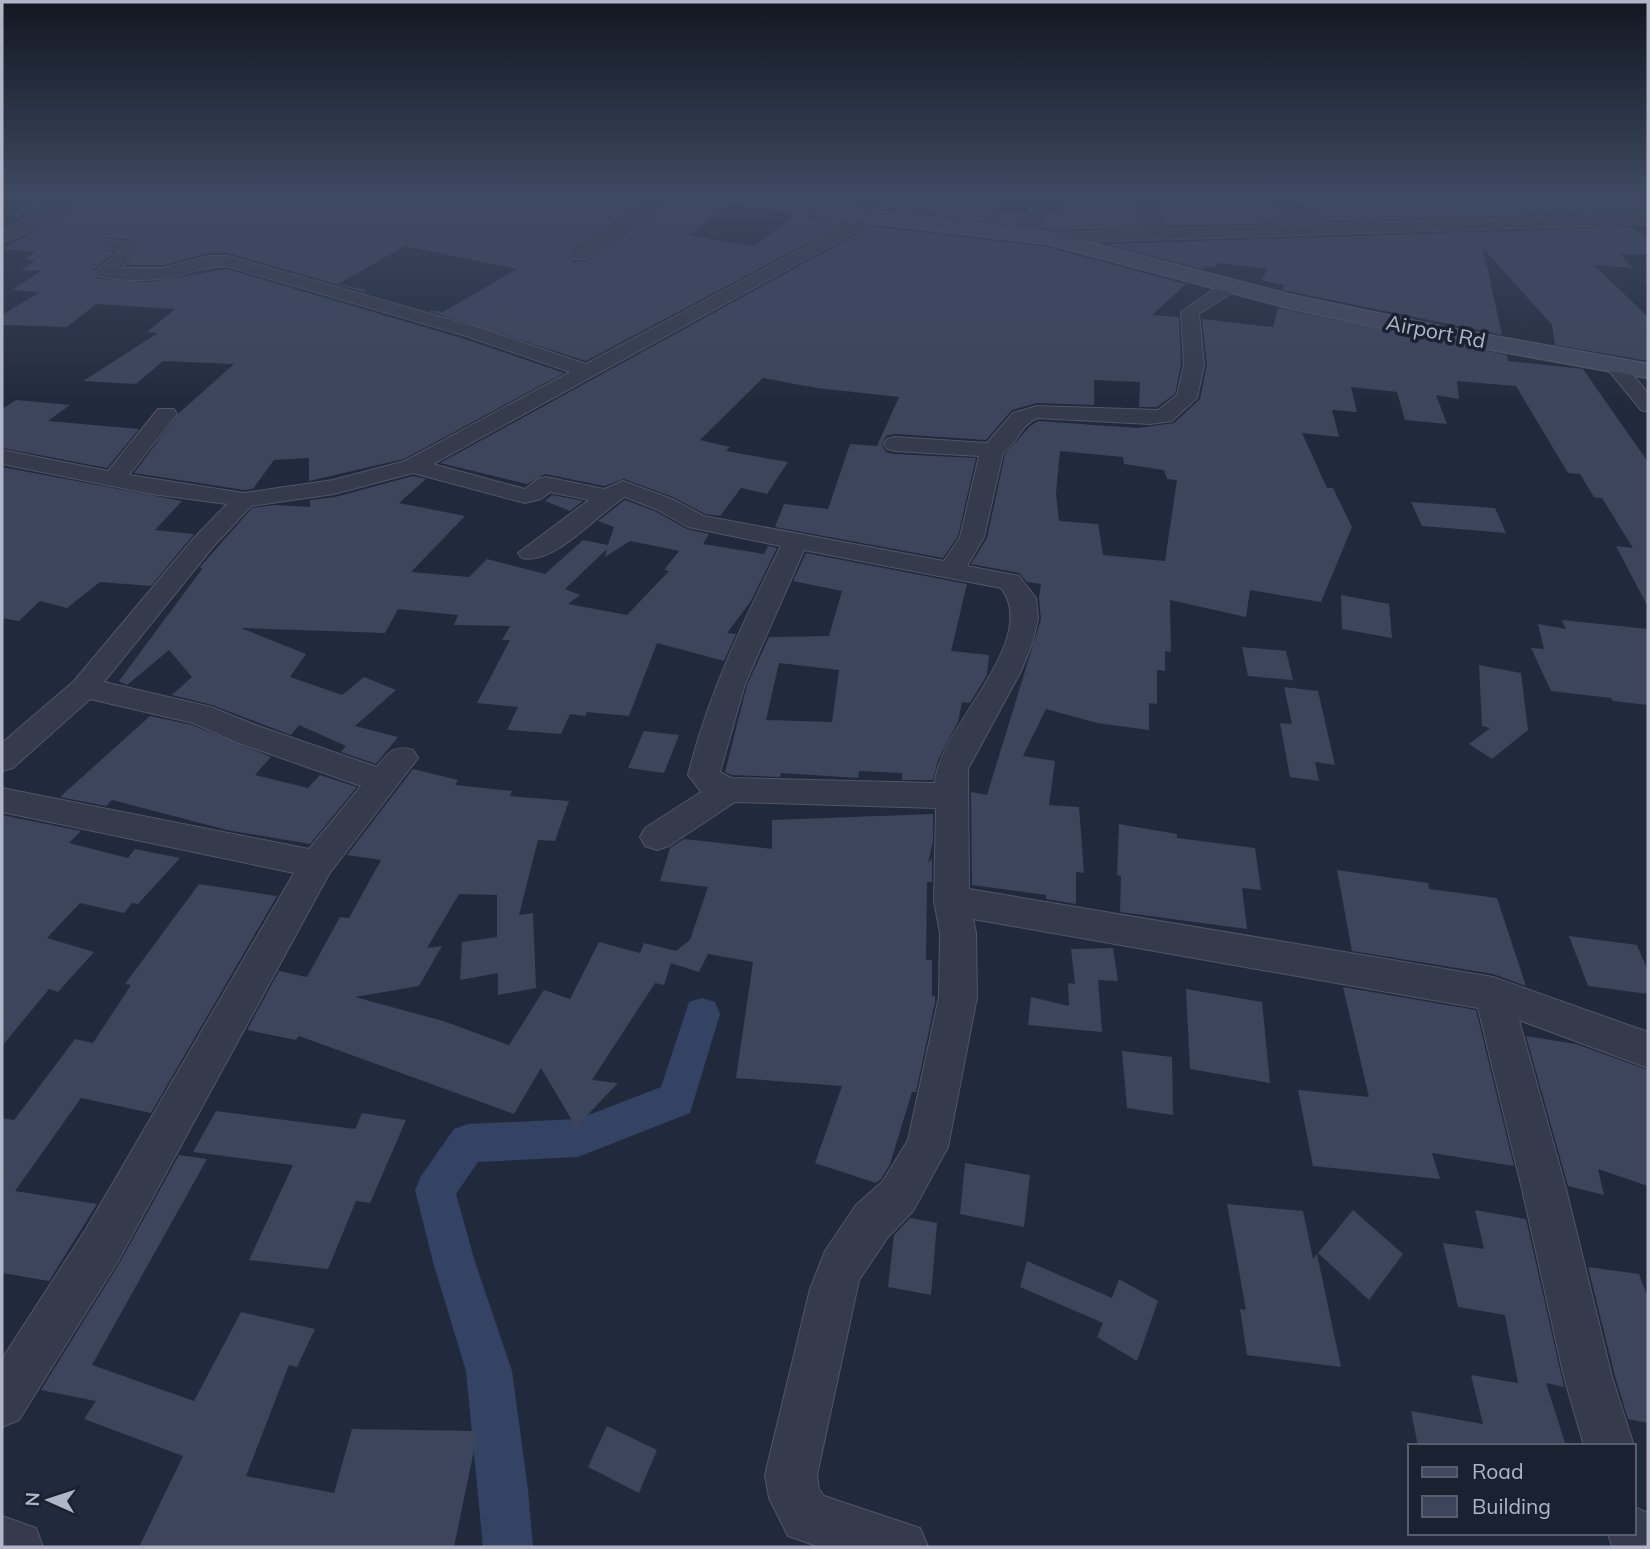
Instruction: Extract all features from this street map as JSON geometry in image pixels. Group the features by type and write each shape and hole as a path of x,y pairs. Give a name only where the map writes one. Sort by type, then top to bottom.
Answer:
{"main road":[{"name":"Airport Rd","path":"1159,267 1443,334 1648,371"}],"street":[{"path":"109,267 104,272 164,273 185,267"},
{"path":"250,267 473,332 589,372"},
{"path":"2,457 113,480 244,500 334,487 413,466 780,267"},
{"path":"895,444 992,450 1005,443 1014,420 1025,413 1150,418 1164,416 1187,398 1194,365 1190,312 1230,286"},
{"path":"1615,366 1648,407"},
{"path":"113,480 166,414"},
{"path":"951,571 972,537 992,450"},
{"path":"413,466 525,496 549,484 608,497"},
{"path":"531,553 552,542 623,488 664,504 697,522 797,539 1010,582 1019,588 1024,622 997,691 953,764 952,901 958,933 958,997 927,1147 898,1196 872,1221 841,1267 833,1289 791,1475 795,1498 807,1517 901,1547"},
{"path":"2,760 84,688 203,542 244,500"},
{"path":"797,539 746,647 718,716 704,775 711,783 729,790 952,796"},
{"path":"2,1403 102,1245 317,864 392,769 247,734 200,714 84,688"},
{"path":"657,837 729,790"},
{"path":"2,800 317,864"},
{"path":"952,901 1493,994 1648,1050"},
{"path":"1493,994 1544,1189 1588,1377 1608,1444"},
{"path":"2,1542 17,1547"}],"building":[{"path":"25,267 96,267 93,270 97,279 150,282 227,269 465,339 564,373 404,459 309,481 309,458 274,460 253,489 244,490 134,473 179,413 234,364 163,361 136,384 83,381 158,333 147,332 175,309 96,304 67,327 2,325 2,315 40,292 12,290 41,271 21,270"},
{"path":"278,267 367,267 338,284 367,290 364,292"},
{"path":"509,267 762,267 586,361 426,310 443,312 517,269"},
{"path":"797,267 1123,267 1186,284 1152,315 1179,317 1181,365 1175,394 1157,407 1139,407 1140,382 1094,380 1094,405 1037,403 1012,410 986,440 895,434 886,436 882,445 886,452 894,454 976,458 958,536 943,558 775,527 784,504 828,509 850,444 877,446 899,397 817,388 763,378 700,440 730,447 726,451 788,462 767,494 741,488 720,516 705,514 673,497 624,479 604,486 545,474 527,484 440,463"},
{"path":"1254,267 1487,267 1502,335 1282,290 1284,285 1261,280 1268,269"},
{"path":"1500,267 1596,267 1648,317 1648,361 1555,345 1552,325"},
{"path":"1278,308 1507,355 1508,361 1583,369 1648,462 1648,607 1616,546 1633,548 1602,498 1594,497 1580,474 1568,473 1516,386 1457,381 1459,399 1436,395 1447,424 1405,420 1397,392 1351,387 1357,412 1332,410 1339,437 1302,433 1327,488 1333,488 1352,527 1321,602 1250,590 1246,617 1170,600 1171,652 1165,651 1165,671 1157,670 1157,704 1149,703 1149,730 1097,723 1046,709 1023,756 1055,761 1049,805 1079,807 1084,873 1076,872 1076,904 1046,899 1046,895 972,885 971,792 987,795 1041,619 1041,584 1027,582 1019,573 971,564 987,538 1005,454 1029,427 1038,421 1138,428 1174,423 1200,399 1207,365 1202,319 1273,327","holes":["1060,451 1123,457 1124,464 1164,470 1167,479 1177,480 1165,561 1103,555 1098,524 1059,521 1056,493"]},
{"path":"16,400 70,405 48,421 139,429 107,468 2,448 2,409"},
{"path":"2,467 182,501 155,530 194,534 151,586 100,582 67,608 40,601 19,621 2,618"},
{"path":"413,476 426,479 399,503 465,516 411,572 469,577 487,559 545,574 583,540 608,545 614,527 598,521 625,500 655,511 687,529 709,534 703,544 764,554 768,546 777,548 751,601 727,633 736,634 724,661 657,643 629,716 587,712 585,716 570,714 561,734 507,730 518,707 477,703 510,640 502,640 510,626 454,625 458,615 398,609 385,633 241,628 306,654 290,677 342,695 364,677 396,690 355,726 398,737 376,764 341,752 346,746 299,725 291,735 212,705 172,695 192,677 169,650 127,685 119,681 202,569 200,567 252,508 274,505 310,507 310,500 335,497","holes":["630,541 679,551 664,570 669,571 627,615 568,604 580,595 565,589 607,549 605,557"]},
{"path":"552,495 583,501 570,511 545,501"},
{"path":"1411,502 1495,508 1506,533 1422,526"},
{"path":"806,553 967,584 951,651 989,655 987,675 970,703 962,702 958,722 938,760 933,780 902,780 902,773 859,771 858,778 781,773 780,777 732,775 725,772 747,685 769,637 829,636 842,591 793,581","holes":["779,663 839,670 832,722 766,720"]},
{"path":"1341,595 1389,604 1392,638 1342,629"},
{"path":"1562,620 1648,629 1648,705 1551,691 1531,648 1544,649 1538,624 1566,629"},
{"path":"1242,647 1286,651 1293,680 1248,676"},
{"path":"1479,665 1521,673 1528,730 1492,759 1469,744 1490,728 1482,726"},
{"path":"1284,687 1318,691 1335,765 1315,762 1319,781 1290,777 1280,723 1292,724"},
{"path":"150,716 192,725 271,757 255,775 308,788 320,775 357,787 310,844 227,830 112,800 106,806 60,797"},
{"path":"644,731 679,735 664,773 628,768"},
{"path":"413,769 458,780 455,785 512,791 510,796 569,801 555,841 538,840 519,915 533,913 536,988 498,995 498,973 460,980 462,942 497,937 497,895 459,894 427,948 442,946 419,986 355,997 443,1021 509,1045 544,990 570,999 599,942 640,953 644,943 676,951 690,940 708,887 660,881 670,848 684,839 772,849 772,820 933,814 933,841 928,863 932,858 932,882 927,882 926,960 932,960 932,996 935,996 935,1002 916,1092 912,1092 890,1164 881,1179 876,1183 815,1163 842,1086 736,1078 753,962 708,954 699,972 671,963 664,985 655,983 592,1080 618,1083 576,1127 541,1068 514,1114 299,1036 296,1040 247,1030 279,971 307,977 340,917 349,918 381,860 347,855"},
{"path":"2,815 81,831 69,843 128,858 135,849 180,858 138,904 132,903 124,913 80,903 47,938 94,952 58,992 49,989 2,1046"},
{"path":"1119,824 1177,834 1177,838 1255,848 1261,890 1242,888 1247,929 1120,912 1121,876 1117,875"},
{"path":"1337,870 1428,883 1429,889 1497,898 1526,986 1493,974 1352,951"},
{"path":"199,884 277,896 151,1113 81,1098 15,1191 97,1204 49,1281 2,1273 2,1118 14,1120 75,1039 93,1043 131,985 125,984"},
{"path":"1569,936 1637,945 1648,971 1648,994 1588,986"},
{"path":"1113,948 1118,981 1098,980 1102,1032 1028,1025 1031,997 1069,1006 1068,983 1075,984 1071,949"},
{"path":"1343,987 1476,1010 1514,1166 1432,1153 1440,1179 1313,1166 1298,1090 1369,1097"},
{"path":"1186,989 1262,1002 1270,1083 1190,1069"},
{"path":"1526,1036 1576,1044 1648,1070 1648,1186 1598,1169 1604,1195 1568,1186"},
{"path":"1122,1051 1172,1057 1173,1115 1127,1108"},
{"path":"216,1111 355,1129 362,1113 406,1120 370,1203 356,1201 328,1269 249,1260 293,1165 193,1152"},
{"path":"179,1155 207,1159 92,1365 194,1401 241,1312 315,1329 297,1367 289,1365 246,1476 334,1493 352,1429 478,1431 454,1547 139,1547 183,1456 84,1419 96,1401 41,1390 120,1262"},
{"path":"965,1163 1030,1175 1024,1227 960,1214"},
{"path":"1227,1204 1303,1211 1313,1259 1317,1254 1341,1367 1247,1355 1240,1309 1246,1310"},
{"path":"1353,1210 1403,1254 1369,1300 1318,1253"},
{"path":"1475,1210 1526,1219 1564,1387 1546,1383 1565,1444 1418,1444 1411,1411 1483,1424 1471,1375 1518,1383 1505,1315 1458,1307 1443,1243 1484,1249"},
{"path":"910,1218 937,1223 931,1295 888,1287 894,1235"},
{"path":"1027,1261 1112,1298 1119,1279 1158,1301 1137,1361 1097,1337 1103,1323 1020,1287"},
{"path":"1588,1267 1639,1274 1648,1298 1648,1423 1628,1419"},
{"path":"607,1426 657,1450 639,1493 588,1467"}],"waterway":[{"path":"508,1547 504,1490 489,1371 454,1262 435,1190 468,1143 578,1138 676,1100 702,1014"}]}
